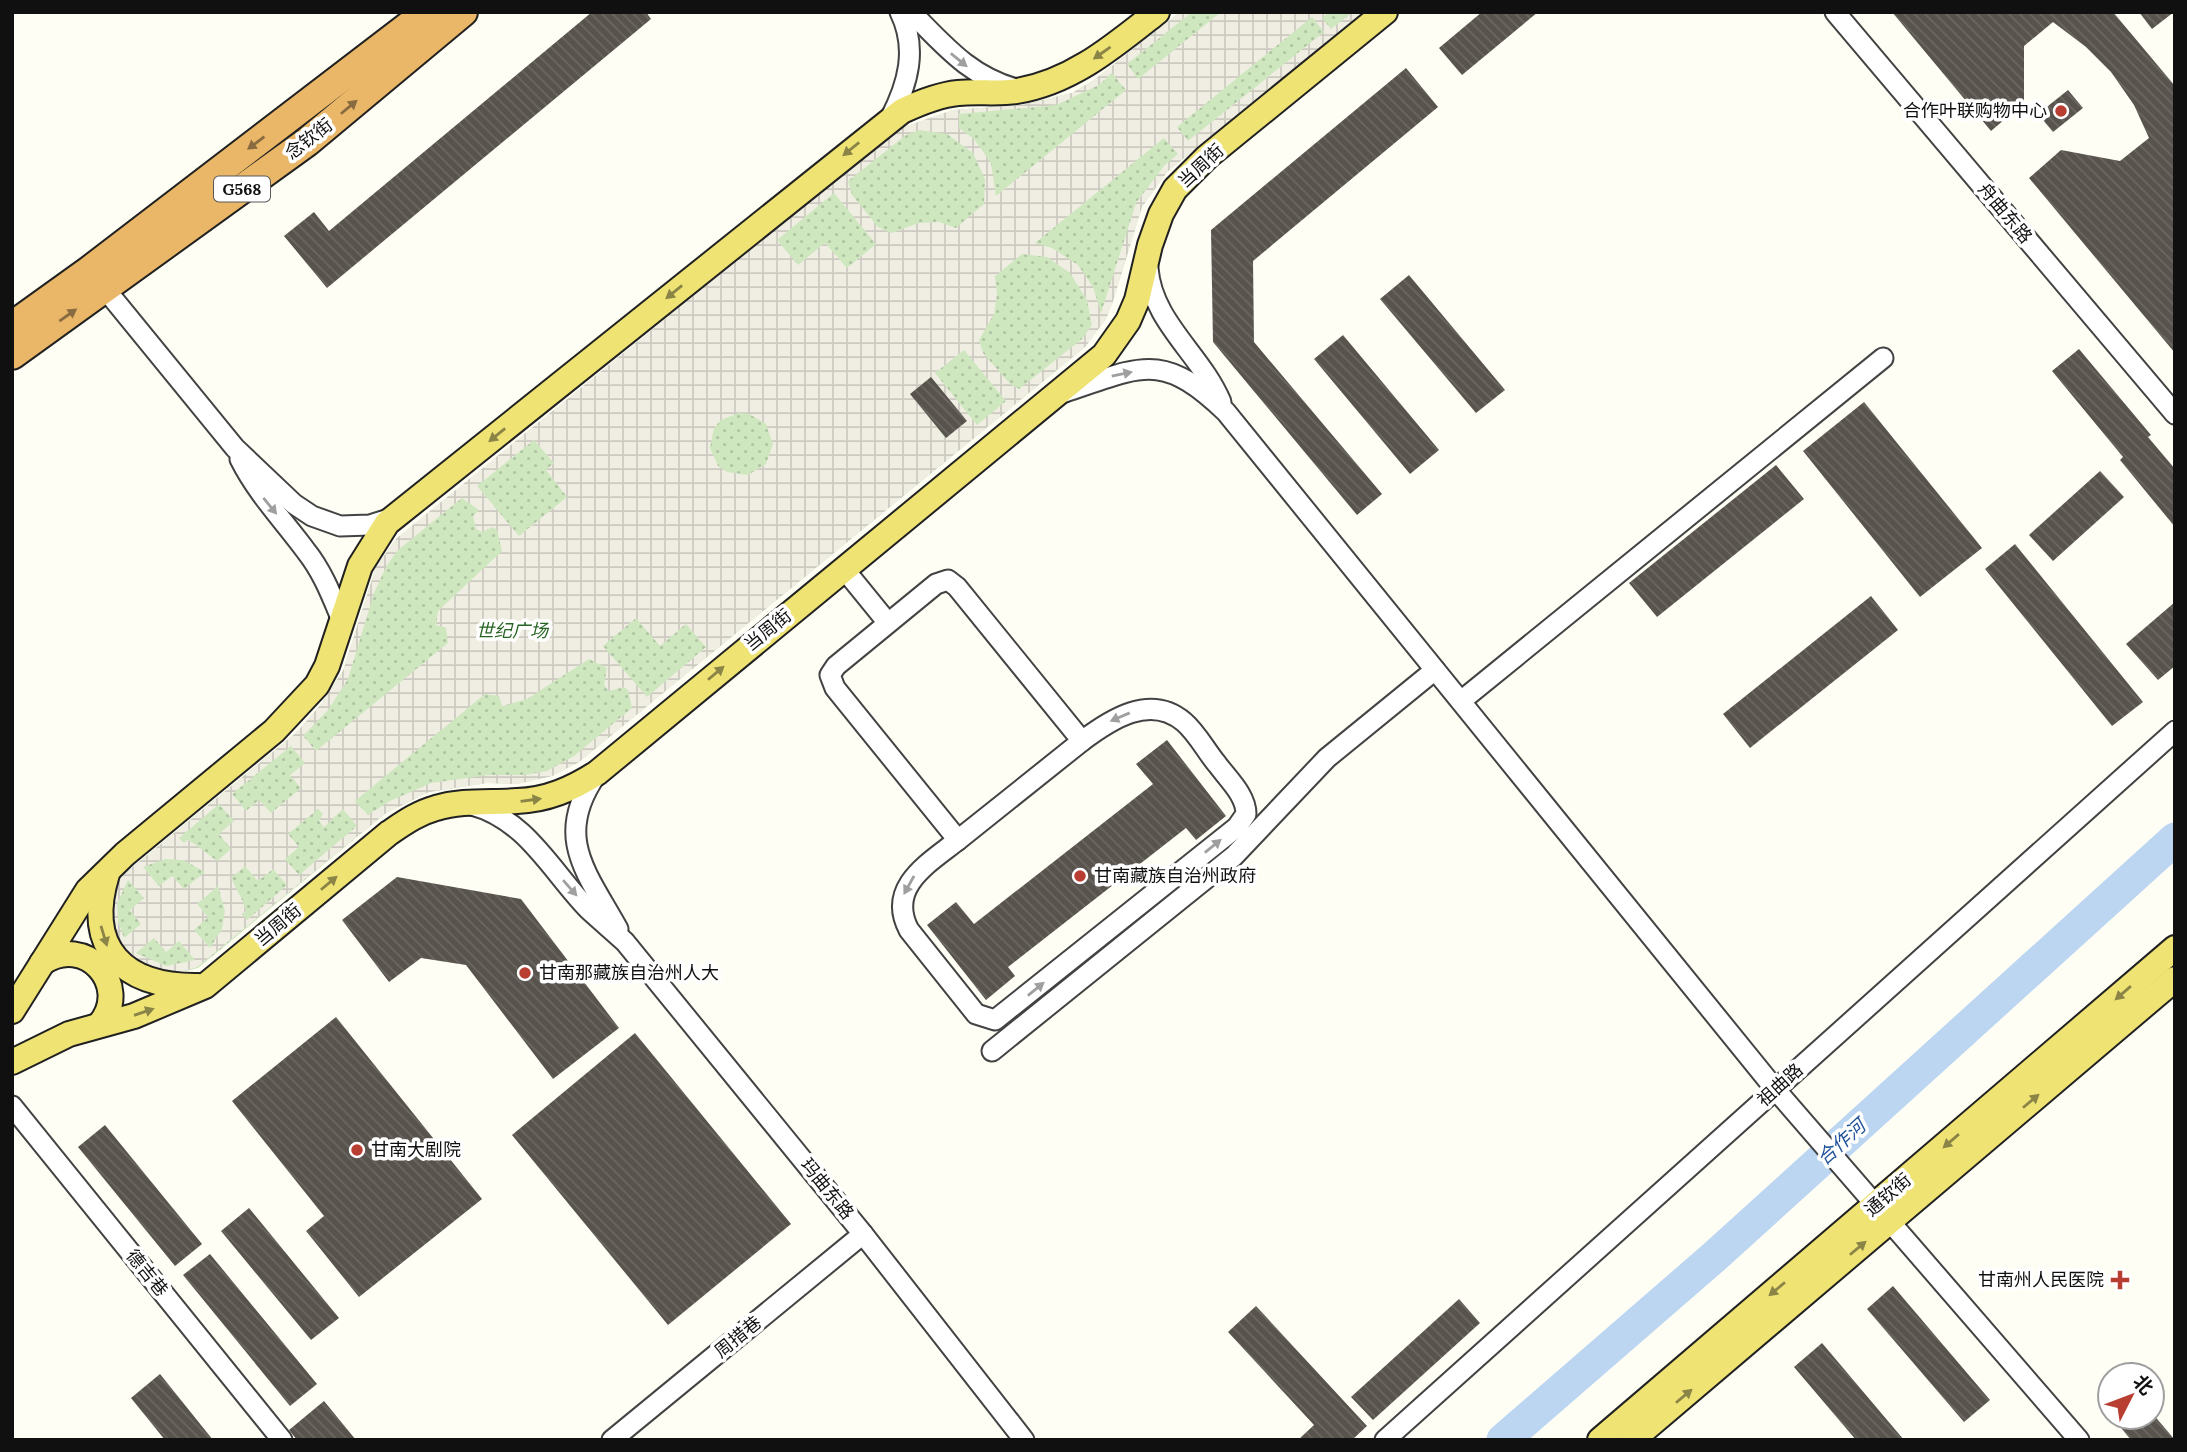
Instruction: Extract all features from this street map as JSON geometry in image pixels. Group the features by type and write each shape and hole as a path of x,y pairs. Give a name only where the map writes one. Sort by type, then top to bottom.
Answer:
{"highway":[{"name":"念钦街","path":"12,355 98,280 427,12"},
{"name":"念钦街","path":"12,326 98,280 307,142 463,12"}],"main road":[{"path":"12,1011 75,908 108,870 300,707 327,666 341,618 374,540 395,517 890,119 923,101 949,95 1021,90 1072,73 1157,12"},
{"name":"当周街","path":"12,1062 61,1037 169,1003 205,986 388,833 423,812 462,803 544,798 576,787 597,773 1104,355 1117,338 1137,300 1161,214 1175,189 1208,157 1378,18"},
{"path":"108,870 99,900 100,925 107,948 122,966 141,979 157,983 205,986"},
{"name":"通钦街","path":"1600,1440 1882,1214 2175,948"},
{"path":"42,963 66,952 84,956 92,961 105,978 112,995 111,1008 100,1024"},
{"path":"1632,1440 1882,1214 2175,979"}],"street":[{"path":"890,119 902,92 910,60 907,29 900,12"},
{"path":"911,12 961,63 1001,85 1021,90"},
{"name":"舟曲东路","path":"1835,12 2175,414"},
{"path":"1148,255 1150,284 1159,309 1212,382 1226,412"},
{"path":"98,280 234,448 294,504 324,522 355,527 395,517"},
{"path":"1461,701 1883,358"},
{"path":"1057,394 1113,376 1166,369 1194,384 1226,412 1775,1089 2079,1440"},
{"path":"234,448 264,498 308,552 326,582 341,618"},
{"path":"844,569 888,623"},
{"path":"958,840 831,681 830,675 836,666 888,623 941,581 953,583 1082,741"},
{"path":"992,1051 1234,856 1327,758 1435,670"},
{"path":"1156,710 1174,716 1187,726 1242,797 1246,814 1237,827 995,1020 989,1021 976,1014 909,930 903,914 904,891 909,880 958,840 1111,720 1130,713 1156,710"},
{"name":"祖曲路","path":"1385,1440 2175,731"},
{"path":"597,773 583,794 577,811 575,843 582,870 625,942"},
{"path":"462,803 483,808 513,825 588,908 625,942"},
{"name":"玛曲东路","path":"625,942 863,1234 1024,1440"},
{"name":"德吉巷","path":"12,1106 282,1440"},
{"name":"周措巷","path":"612,1440 863,1234"}],"green space":[{"name":"世纪广场","path":"1180,12 1363,12 1167,172 1142,207 1106,319 1085,347 579,762 552,776 517,784 487,783 429,792 386,813 198,968 178,973 135,962 117,929 111,910 116,888 123,875 297,732 322,703 343,671 376,567 397,538 904,127 953,110 1022,105 1072,93 1094,80"}],"shaded area":[{"name":"世纪广场","path":"1180,12 1192,12 1127,64 1138,79 1221,12 1329,12 1322,18 1331,29 1353,12 1363,12 1167,172 1142,207 1106,319 1085,347 579,762 552,776 517,784 487,783 429,792 386,813 197,967 178,973 158,972 140,964 124,951 114,934 110,914 113,894 122,876 297,732 322,703 343,671 376,567 397,538 884,140 904,127 953,110 1022,105 1072,93 1094,80","holes":["1312,17 1324,32 1188,141 1177,127","1112,73 1126,90 996,196 991,163 974,139 959,128 959,114 1056,105 1099,85","920,130 947,134 973,153 985,179 984,204 956,228 939,222 919,223 891,233 878,227 852,195 848,181 906,135","1164,138 1178,154 1164,166 1136,203 1101,313 1093,287 1078,265 1052,248 1035,243","834,193 876,244 847,268 825,243 798,265 777,240","1022,254 1047,257 1070,273 1087,300 1092,325 1082,339 1019,389 1010,384 983,353 979,340 994,314 997,294 995,276","964,350 1006,401 977,425 935,373","931,377 966,421 945,438 911,394","739,413 749,414 766,424 773,444 766,464 748,475 727,472 718,466 710,448 714,428 721,420","534,440 554,463 546,470 567,497 519,536 477,486","462,498 479,510 473,516 476,529 482,532 493,527 497,530 502,551 438,611 436,625 446,628 448,643 316,751 303,736 328,710 348,679 374,593 387,565 398,550","636,618 660,646 686,624 706,647 647,697 603,646","589,659 607,668 604,685 609,691 624,687 628,690 632,708 574,756 547,771 431,783 390,801 368,815 355,801 485,694 499,696 502,706 527,699","291,746 305,763 290,775 301,788 271,813 259,800 246,811 232,794","219,804 234,821 219,834 231,849 217,861 187,840 184,843 179,838","318,809 323,814 319,821 324,827 343,809 357,826 299,875 285,859 299,847 288,834","165,859 183,860 205,872 184,889 172,876 159,886 143,867","245,866 258,881 273,869 287,885 247,920 242,914 246,911 231,878","128,880 144,898 130,910 141,924 124,938 118,921 117,904","218,886 225,911 222,929 210,948 194,930 208,917 197,904","154,938 166,952 179,941 195,960 166,966 136,953"]}],"building":[{"path":"592,12 646,12 651,19 327,288 284,236 314,212 329,231"},
{"path":"1482,12 1538,12 1462,75 1439,48"},
{"path":"1892,12 2113,12 2175,86 2175,353 2029,178 2061,150 2120,161 2149,138 2134,105 2111,72 2086,47 2053,22 2024,46 2024,103 1991,131"},
{"path":"2139,12 2174,12 2152,29"},
{"path":"1406,68 1438,107 1253,261 1254,342 1382,494 1357,515 1213,342 1211,230"},
{"path":"2068,90 2083,108 2053,132 2038,114"},
{"path":"1409,275 1505,390 1476,413 1380,299"},
{"path":"1343,335 1439,450 1410,474 1314,359"},
{"path":"2079,349 2151,435 2148,437 2175,469 2175,527 2120,460 2123,457 2052,371"},
{"path":"931,377 967,421 946,438 910,394"},
{"path":"1864,402 1982,548 1920,597 1803,451"},
{"path":"1776,465 1804,499 1657,617 1629,583"},
{"path":"2100,471 2124,497 2053,561 2029,535"},
{"path":"2015,544 2143,702 2112,726 1985,569"},
{"path":"1871,596 1898,630 1750,748 1723,714"},
{"path":"2175,602 2175,666 2158,680 2126,644"},
{"name":"甘南藏族自治州政府","path":"1167,740 1226,816 1196,840 1186,828 1008,967 1015,976 986,1000 927,925 956,902 974,924 1153,784 1136,764"},
{"name":"甘南那藏族自治州人大","path":"397,877 521,899 619,1028 553,1079 466,965 421,958 389,982 342,920"},
{"name":"甘南大剧院","path":"336,1017 482,1199 359,1297 306,1231 324,1216 232,1101"},
{"path":"635,1033 791,1224 668,1325 512,1135"},
{"path":"105,1125 202,1244 175,1266 78,1147"},
{"path":"249,1208 339,1318 311,1340 221,1231"},
{"path":"210,1254 317,1384 290,1406 183,1275"},
{"path":"1893,1286 1990,1400 1964,1422 1867,1309"},
{"path":"1459,1299 1480,1323 1373,1420 1351,1397"},
{"path":"1256,1306 1367,1426 1352,1440 1298,1440 1314,1425 1228,1332"},
{"path":"1822,1343 1904,1440 1856,1440 1794,1367"},
{"path":"160,1374 213,1440 165,1440 131,1398"},
{"path":"324,1401 356,1440 297,1440 289,1430"},
{"path":"2166,1429 2175,1440 2131,1440 2124,1431"}],"waterway":[{"name":"合作河","path":"1503,1440 1714,1257 2175,839"}],"place":[{"name":"合作叶联购物中心","path":"2061,111"},
{"name":"甘南藏族自治州政府","path":"1080,876"},
{"name":"甘南那藏族自治州人大","path":"525,973"},
{"name":"甘南大剧院","path":"357,1150"},
{"name":"甘南州人民医院","path":"2120,1280"}]}
